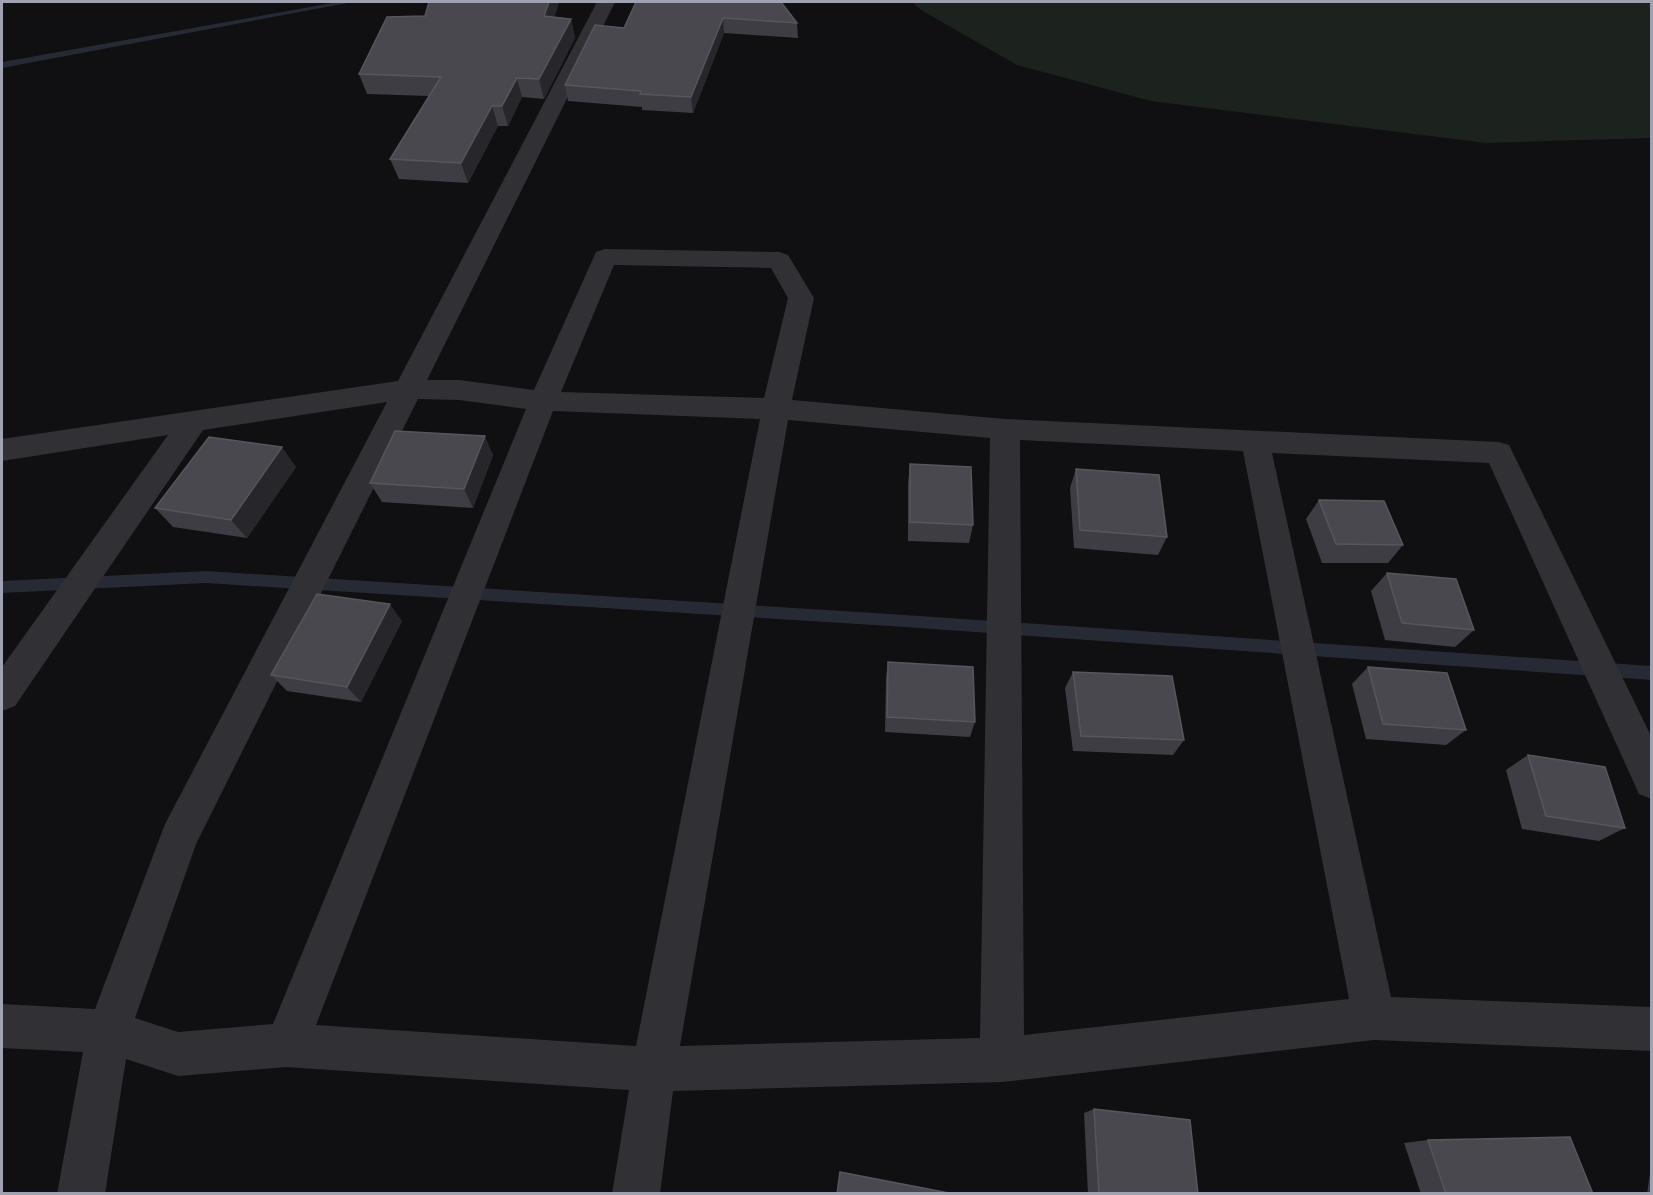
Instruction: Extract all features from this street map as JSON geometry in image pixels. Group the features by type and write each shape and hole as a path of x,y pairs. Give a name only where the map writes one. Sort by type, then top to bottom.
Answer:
{"street":[{"path":"81,1194 108,1032 179,837 606,2"},
{"path":"286,1045 543,402 605,257 779,260 801,298 776,409 654,1069 636,1194"},
{"path":"2,450 407,389 459,390 543,402 776,409 1005,429 1498,453 1642,736 1652,782"},
{"path":"2,695 194,421"},
{"path":"1002,1060 1005,429"},
{"path":"1255,440 1374,1018"},
{"path":"2,1026 108,1032 178,1054 286,1045 654,1069 1002,1060 1374,1018 1652,1029"}],"shaded area":[{"path":"912,2 1651,2 1651,138 1486,143 1151,101 1017,65 921,10"}],"building":[{"path":"429,2 549,2 544,16 571,19 539,79 517,78 502,106 492,106 461,163 390,159 441,77 359,74 387,17 425,16"},
{"path":"636,2 781,2 797,23 723,18 691,97 640,94 641,91 565,85 595,25 624,28"},
{"path":"395,431 485,436 464,489 370,483"},
{"path":"209,437 282,447 231,520 155,508"},
{"path":"910,464 971,467 973,525 910,522"},
{"path":"1076,469 1159,475 1167,537 1080,530"},
{"path":"1319,500 1384,501 1403,545 1336,544"},
{"path":"1387,573 1456,579 1474,630 1402,623"},
{"path":"317,594 390,604 347,687 271,675"},
{"path":"888,662 973,667 975,722 887,717"},
{"path":"1368,667 1447,673 1466,730 1383,724"},
{"path":"1073,672 1172,676 1184,740 1081,736"},
{"path":"1528,755 1605,767 1625,828 1546,816"},
{"path":"1094,1109 1190,1120 1198,1194 1099,1194"},
{"path":"1570,1137 1593,1194 1446,1194 1428,1140"},
{"path":"840,1172 954,1194 837,1194"}],"waterway":[{"path":"2,65 349,2"},
{"path":"2,587 206,577 890,620 1652,673"}]}
